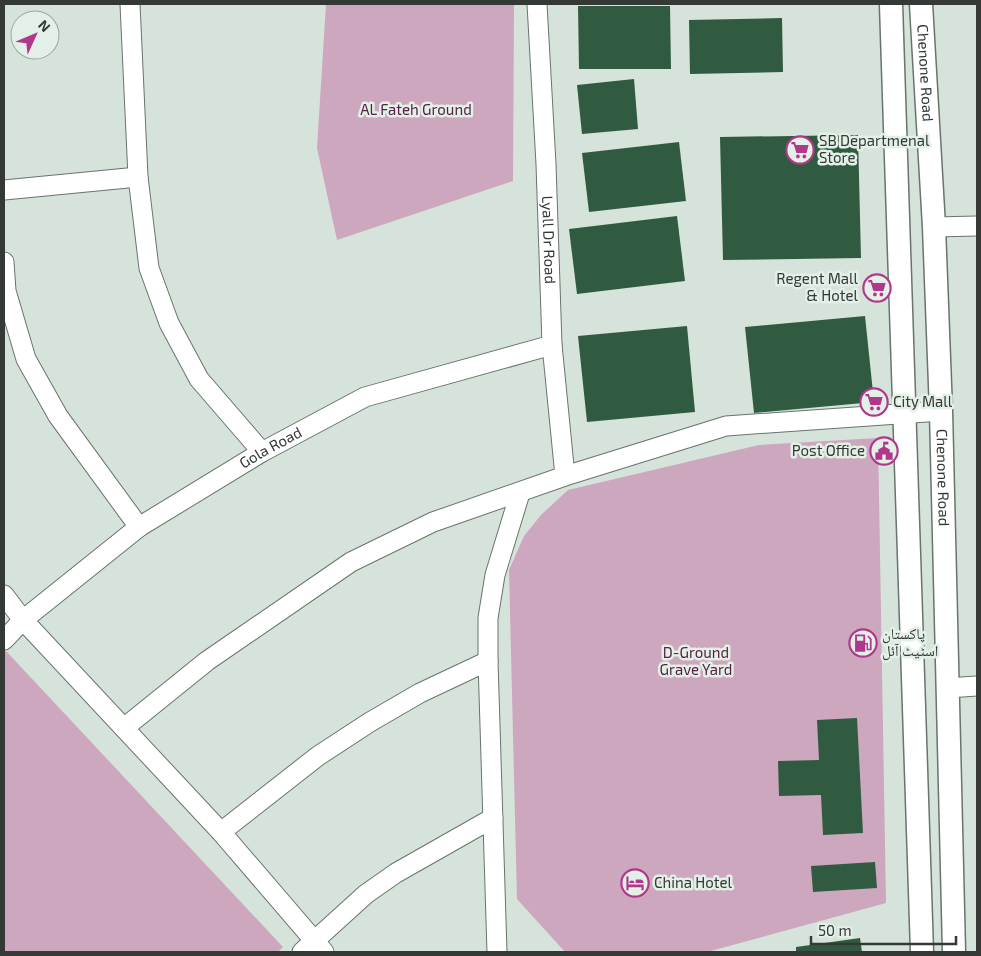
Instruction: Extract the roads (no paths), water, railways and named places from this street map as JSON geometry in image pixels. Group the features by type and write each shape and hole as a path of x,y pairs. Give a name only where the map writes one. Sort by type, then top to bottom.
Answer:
{"street":[{"path":"130,4 138,177 149,268 169,324 199,380 262,452"},
{"name":"Lyall Dr Road","path":"537,4 546,164 552,345 565,476"},
{"name":"Chenone Road","path":"891,4 906,414 913,712 922,952"},
{"name":"Chenone Road","path":"921,4 934,227 941,411 954,952"},
{"path":"4,190 138,177"},
{"path":"934,227 977,226"},
{"path":"4,262 6,291 26,359 58,416 139,528"},
{"name":"Gola Road","path":"4,640 23,620 139,528 262,452 365,397 552,345"},
{"path":"124,728 207,661 351,562 433,522 565,476 726,426 941,411"},
{"path":"497,952 488,618 495,575 520,493"},
{"path":"4,595 23,620 221,832 313,948 366,894 396,873 493,818"},
{"path":"221,832 318,756 370,722 420,692 488,661"},
{"path":"947,688 977,686"}],"place":[{"name":"SB Departmenal Store","path":"800,150"},
{"name":"Regent Mall & Hotel","path":"877,288"},
{"name":"City Mall","path":"874,402"},
{"name":"Post Office","path":"884,451"},
{"name":"پاکستان اسٹیٹ آئل","path":"863,643"},
{"name":"China Hotel","path":"635,883"}],"park label":[{"name":"AL Fateh Ground","path":"416,110"},
{"name":"D-Ground Grave Yard","path":"696,662"}]}
